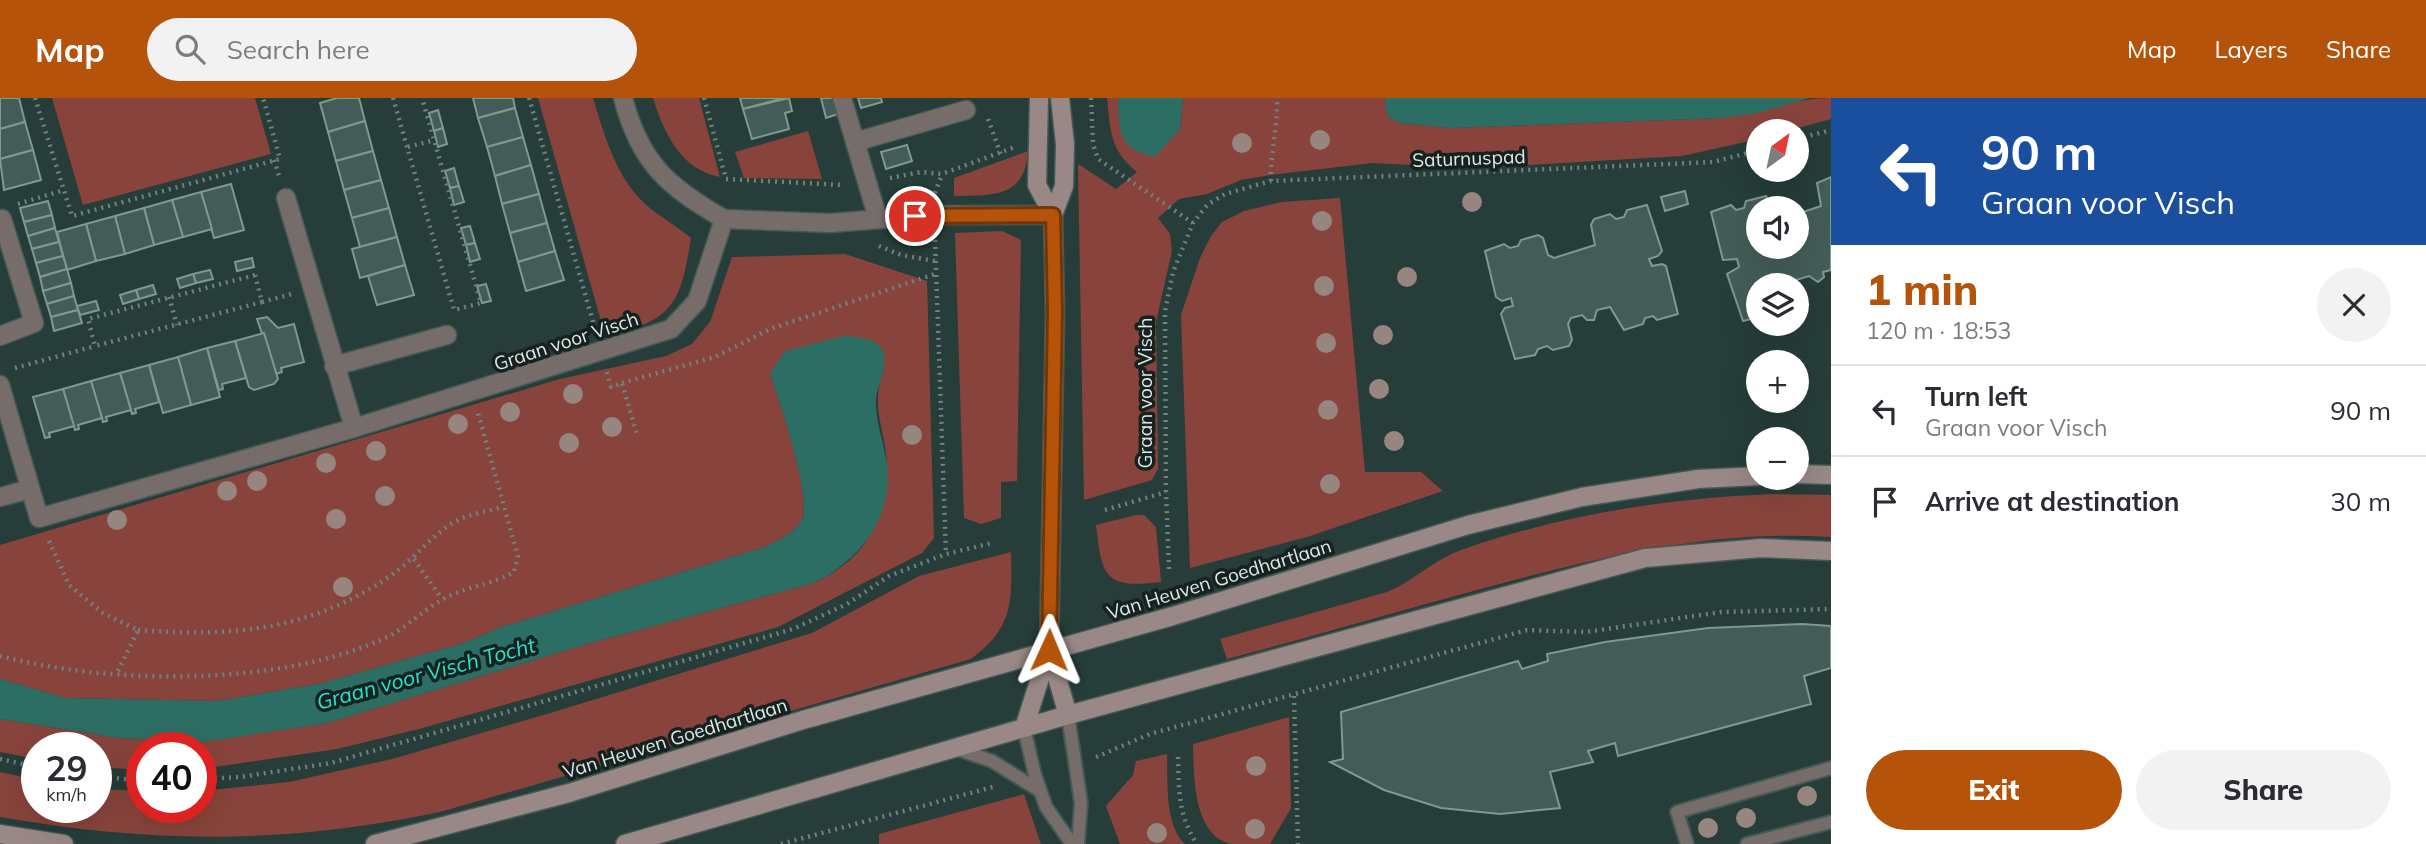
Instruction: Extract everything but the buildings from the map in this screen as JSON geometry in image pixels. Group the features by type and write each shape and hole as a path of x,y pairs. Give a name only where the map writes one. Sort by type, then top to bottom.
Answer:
{"main road":[{"path":"1039,98 1037,185 1053,215"},
{"path":"1024,728 1049,650 1055,313 1053,215 1064,186 1065,132 1060,98"},
{"path":"1809,474 1831,475"},
{"name":"Van Heuven Goedhartlaan","path":"375,844 569,793 803,720 1173,616 1468,525 1582,497 1699,479 1746,477"},
{"path":"625,844 1068,715 1645,558 1761,548 1831,551"},
{"path":"1049,650 1068,715"},
{"path":"0,834 64,844"}],"street":[{"path":"623,98 628,119 659,175 688,199 724,219 830,223 934,215 1053,215"},
{"path":"842,98 878,219"},
{"path":"855,142 974,108"},
{"path":"285,198 354,428"},
{"path":"0,336 34,323 7,212"},
{"name":"Graan voor Visch","path":"39,518 473,393 671,329 697,301 724,219"},
{"path":"334,366 447,335"},
{"path":"0,385 39,518"},
{"path":"0,497 30,489"}],"lane":[{"path":"1068,715 1081,803 1078,844"},
{"path":"1024,728 1046,807 1072,844"},
{"path":"952,748 992,761 1041,791"},
{"path":"1687,844 1677,812 1831,768"},
{"path":"1747,844 1831,822"}],"path":[{"path":"35,98 72,216 280,159 263,98"},
{"path":"393,98 454,310 481,303 422,98"},
{"path":"529,98 611,387 715,357 770,329 935,274"},
{"path":"704,98 726,179 831,186 921,172 942,174 935,187 934,215 946,554"},
{"path":"1091,98 1093,144 1098,159 1193,223"},
{"path":"1271,181 1271,163 1278,123 1277,98"},
{"path":"974,108 1001,155"},
{"path":"1810,136 1831,130"},
{"path":"408,147 434,140"},
{"name":"Saturnuspad","path":"1193,223 1207,205 1225,194 1271,181 1713,162 1746,153"},
{"path":"7,212 64,190"},
{"name":"Graan voor Visch","path":"1169,569 1165,311 1173,272 1193,223"},
{"path":"12,369 262,302 255,275 88,319 95,346"},
{"path":"169,297 177,324"},
{"path":"622,383 638,435"},
{"path":"0,656 49,668 117,673 226,675 326,659 388,636 442,599 499,581 514,572 518,557 502,507 473,393"},
{"path":"1105,510 1166,492"},
{"path":"39,518 69,585 103,613 138,630 225,634 282,626 337,607 414,559 434,537 457,520 502,507"},
{"path":"217,779 240,778 331,763 793,629 846,604 889,576 946,554 992,543"},
{"path":"414,559 442,599"},
{"path":"1074,764 1150,734 1527,630 1586,632 1721,612 1831,610"},
{"path":"117,673 138,630"},
{"path":"1294,696 1298,844"},
{"path":"1178,758 1180,803 1185,825 1197,844"},
{"path":"0,760 21,764"},
{"path":"782,844 1023,779"}],"shaded area":[{"path":"52,98 255,98 271,154 83,205"},
{"path":"538,98 593,98 614,158 629,186 651,209 691,238 684,274 673,302 652,320 616,332 601,321"},
{"path":"653,98 699,98 720,177 695,167 676,148"},
{"path":"1107,98 1118,98 1119,123 1180,129 1183,98 1385,98 1387,116 1399,123 1451,128 1720,118 1803,100 1831,98 1831,119 1810,125 1810,119 1746,119 1746,142 1682,156 1477,168 1372,163 1241,180 1207,194 1179,199 1158,218 1170,234 1172,251 1156,322 1158,469 1152,480 1084,500 1078,164 1116,189 1137,172 1121,156 1111,130"},
{"path":"808,131 822,179 744,178 735,152"},
{"path":"1028,151 1026,167 1013,186 993,194 954,196 954,178"},
{"path":"1340,198 1365,472 1421,472 1443,491 1307,537 1190,568 1181,315 1200,258 1222,222 1244,211 1281,202"},
{"path":"1002,231 1021,240 1017,481 1001,482 1001,518 981,524 964,518 955,233"},
{"path":"845,254 927,281 934,538 922,553 778,627 419,729 337,749 217,767 217,740 327,723 590,643 814,583 842,567 862,547 880,509 887,469 878,407 884,370 770,373 794,449 804,510 801,522 794,530 765,547 501,627 464,643 318,684 217,701 66,698 0,679 0,545 560,379 666,356 692,344 710,322 732,257"},
{"path":"1773,494 1831,495 1831,537 1741,538 1697,542 1608,557 1227,659 1220,639 1387,592 1451,554 1537,527 1654,504"},
{"path":"1144,515 1156,527 1161,582 1142,584 1117,581 1109,576 1104,568 1096,525"},
{"path":"1011,552 1008,612 996,636 971,659 440,812 383,823 274,835 220,837 112,832 38,823 112,823 112,790 126,790 126,823 217,823 217,789 289,782 392,759 547,714 812,633 919,576"},
{"path":"1289,717 1291,808 1270,844 1231,844 1218,838 1209,829 1198,802 1193,744"},
{"path":"0,719 81,732 21,732 21,756 0,752"},
{"path":"112,737 126,738 126,769 112,768"},
{"path":"1167,754 1170,814 1178,835 1185,844 1120,844 1106,806 1133,775 1136,761"},
{"path":"0,772 21,777 21,820 0,817"},
{"path":"1024,794 1041,844 879,844 879,834"}],"water":[{"path":"1118,98 1183,98 1180,129 1155,157 1143,154 1127,144 1120,129"},
{"path":"1385,98 1810,98 1757,113 1720,118 1451,128 1399,123 1387,116"},
{"name":"Graan voor Visch Tocht","path":"847,335 875,342 881,348 885,361 876,408 887,464 885,502 879,519 859,550 830,574 814,583 590,643 327,723 217,740 217,732 126,732 126,738 119,738 112,737 112,732 81,732 0,719 0,679 66,698 217,701 318,684 464,643 501,627 765,547 794,530 801,522 804,510 794,450 770,373 785,351"}],"route":[{"path":"915,216 1053,215 1055,313 1049,650"}]}
